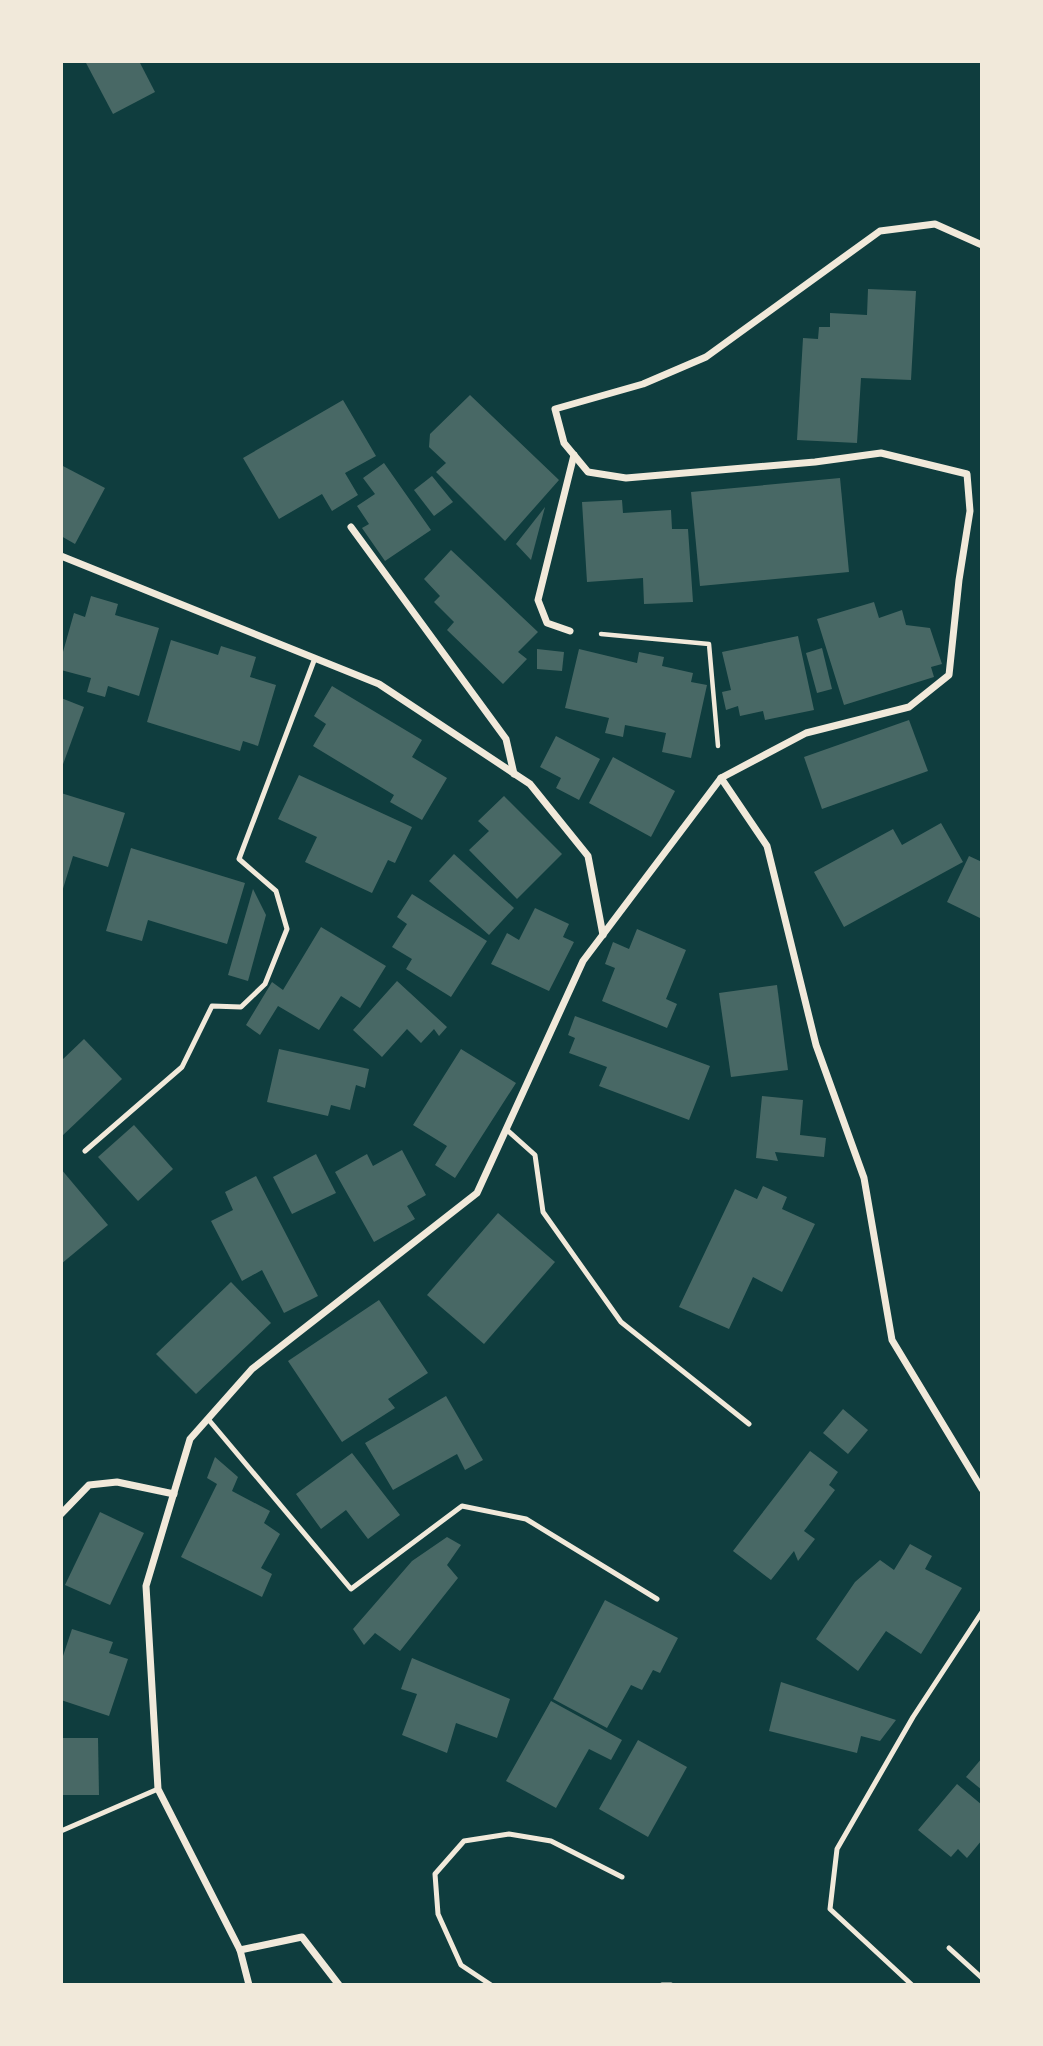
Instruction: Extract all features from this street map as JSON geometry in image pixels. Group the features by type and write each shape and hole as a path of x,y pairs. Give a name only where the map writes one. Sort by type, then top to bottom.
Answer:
{"street":[{"path":"249,1985 240,1950 158,1789 146,1586 190,1439 252,1370 477,1193 583,961 721,778 806,733 909,708 949,675 959,580 970,511 967,474 881,453 815,462 626,478 589,472 564,443 555,409 643,384 706,356 880,231 935,224 982,245"},
{"path":"570,631 547,623 538,600 574,455"},
{"path":"351,527 506,738 514,774"},
{"path":"61,556 379,684 530,784 588,856 603,935"},
{"path":"721,778 767,846 816,1045 864,1178 892,1340 982,1489"},
{"path":"61,1514 89,1485 117,1482 174,1494"},
{"path":"240,1950 302,1937 339,1985"}],"lane":[{"path":"85,1151 182,1067 212,1006 241,1007 265,984 287,929 276,891 239,859 315,658"},
{"path":"506,1129 535,1155 543,1212 621,1322 749,1424"},
{"path":"208,1419 351,1588 462,1506 526,1519 657,1599"},
{"path":"912,1985 830,1909 837,1849 913,1717 982,1612"},
{"path":"61,1831 158,1789"},
{"path":"491,1985 461,1965 438,1914 435,1874 464,1841 509,1834 551,1841 622,1877"},
{"path":"949,1948 982,1978"},
{"path":"662,1985 671,1985"}],"path":[{"path":"570,631 709,644 721,778"}],"building":[{"path":"85,61 139,61 155,92 113,114"},
{"path":"868,289 916,291 911,380 861,378 857,443 797,440 803,338 818,339 819,327 830,327 830,313 867,315"},
{"path":"470,395 559,480 505,541 436,472 446,463 429,447 430,434"},
{"path":"343,400 376,456 345,473 358,495 332,511 322,494 279,519 243,458"},
{"path":"384,463 431,530 385,561 362,528 369,524 357,506 375,494 363,478"},
{"path":"61,465 105,488 75,544 61,536"},
{"path":"432,476 453,502 434,516 414,490"},
{"path":"840,478 849,572 700,586 691,492"},
{"path":"622,500 623,513 671,510 672,529 688,529 693,602 644,604 643,578 587,582 582,502"},
{"path":"545,507 531,560 516,544"},
{"path":"451,550 538,632 518,652 527,659 503,684 447,630 454,622 434,602 440,596 424,579"},
{"path":"91,596 118,604 115,615 159,628 139,696 108,686 105,697 87,692 91,678 61,670 61,659 74,613 85,617"},
{"path":"874,602 879,618 902,610 906,625 930,628 942,664 931,667 934,677 844,705 817,619"},
{"path":"798,636 814,710 765,720 763,711 740,716 738,706 726,710 722,692 731,690 722,652"},
{"path":"171,640 218,655 221,646 256,657 250,677 276,685 258,746 243,741 240,751 147,722"},
{"path":"822,648 832,689 817,693 806,653"},
{"path":"537,649 564,652 562,671 537,669"},
{"path":"579,649 637,663 639,652 664,657 662,666 693,673 691,682 707,685 691,758 662,752 666,733 625,725 623,737 605,733 609,718 565,708"},
{"path":"332,686 422,740 412,757 447,778 422,820 390,802 394,795 313,746 326,724 314,716"},
{"path":"61,698 84,707 62,767 61,767"},
{"path":"909,720 928,771 822,809 804,757"},
{"path":"556,736 600,759 579,800 556,788 561,778 540,767"},
{"path":"613,757 675,791 651,837 589,803"},
{"path":"299,775 412,827 395,863 388,860 372,893 305,862 317,837 278,819"},
{"path":"61,793 125,813 108,867 73,856 62,892"},
{"path":"504,796 562,854 517,899 469,850 489,831 478,821"},
{"path":"941,823 963,862 844,927 814,872 893,829 902,845"},
{"path":"131,848 245,883 227,944 148,920 142,941 106,931"},
{"path":"454,854 514,908 489,935 429,881"},
{"path":"969,856 982,862 982,919 947,902"},
{"path":"253,889 266,915 248,981 228,975"},
{"path":"412,894 487,941 451,997 406,969 412,959 392,947 407,924 397,917"},
{"path":"535,908 569,924 563,937 574,942 549,991 491,964 507,933 519,940"},
{"path":"321,927 386,966 360,1008 341,996 319,1030 278,1006 260,1035 246,1025 272,982 283,990"},
{"path":"637,929 686,950 666,999 677,1004 667,1028 602,1001 615,968 605,964 613,942 629,949"},
{"path":"397,981 447,1027 439,1036 434,1029 421,1043 407,1029 382,1057 353,1030"},
{"path":"777,985 788,1070 731,1077 719,993"},
{"path":"575,1016 710,1066 689,1120 599,1086 607,1067 569,1053 575,1038 568,1035"},
{"path":"84,1039 122,1079 61,1137 61,1061"},
{"path":"279,1049 369,1069 365,1088 356,1085 350,1110 331,1105 328,1116 267,1102"},
{"path":"461,1049 516,1083 455,1178 435,1165 447,1146 413,1125"},
{"path":"762,1096 803,1100 800,1135 826,1138 824,1157 775,1152 778,1161 756,1158"},
{"path":"134,1125 173,1169 138,1201 98,1157"},
{"path":"402,1150 426,1195 407,1206 415,1219 374,1242 335,1172 367,1154 373,1166"},
{"path":"316,1154 336,1193 292,1214 273,1177"},
{"path":"61,1169 108,1225 61,1264"},
{"path":"256,1176 318,1296 284,1313 262,1270 242,1281 211,1221 233,1210 225,1192"},
{"path":"763,1186 787,1197 782,1209 815,1224 782,1292 753,1277 729,1329 679,1307 735,1189 757,1199"},
{"path":"498,1213 555,1262 484,1344 427,1295"},
{"path":"231,1282 271,1323 196,1394 156,1354"},
{"path":"379,1300 428,1373 388,1399 395,1408 342,1442 288,1361"},
{"path":"446,1396 483,1460 465,1470 457,1454 393,1490 365,1443"},
{"path":"843,1409 868,1430 848,1454 823,1433"},
{"path":"810,1451 838,1472 829,1485 835,1490 804,1531 815,1539 798,1561 794,1551 771,1580 733,1551"},
{"path":"352,1453 400,1515 368,1539 346,1510 321,1529 296,1494"},
{"path":"215,1457 238,1477 232,1491 270,1511 264,1523 280,1534 261,1568 272,1574 262,1597 181,1557 217,1484 207,1478"},
{"path":"100,1512 144,1533 110,1605 65,1585"},
{"path":"447,1537 461,1545 447,1565 458,1578 400,1651 375,1633 364,1645 353,1629 412,1561"},
{"path":"910,1544 932,1556 925,1569 962,1588 921,1654 886,1631 858,1671 816,1639 855,1582 880,1560 894,1570"},
{"path":"605,1600 678,1638 660,1673 653,1670 642,1690 631,1685 607,1728 553,1699"},
{"path":"72,1629 113,1642 109,1653 128,1659 109,1716 61,1700 61,1662"},
{"path":"412,1658 510,1699 497,1738 456,1723 447,1753 402,1735 417,1694 401,1689"},
{"path":"781,1682 896,1720 880,1741 861,1736 857,1753 769,1731"},
{"path":"551,1701 622,1740 611,1760 589,1749 556,1808 506,1781"},
{"path":"61,1738 98,1738 99,1795 61,1795"},
{"path":"638,1740 687,1767 648,1837 599,1809"},
{"path":"982,1758 982,1790 966,1777"},
{"path":"957,1784 982,1805 982,1840 967,1858 958,1849 951,1857 918,1830"}]}
